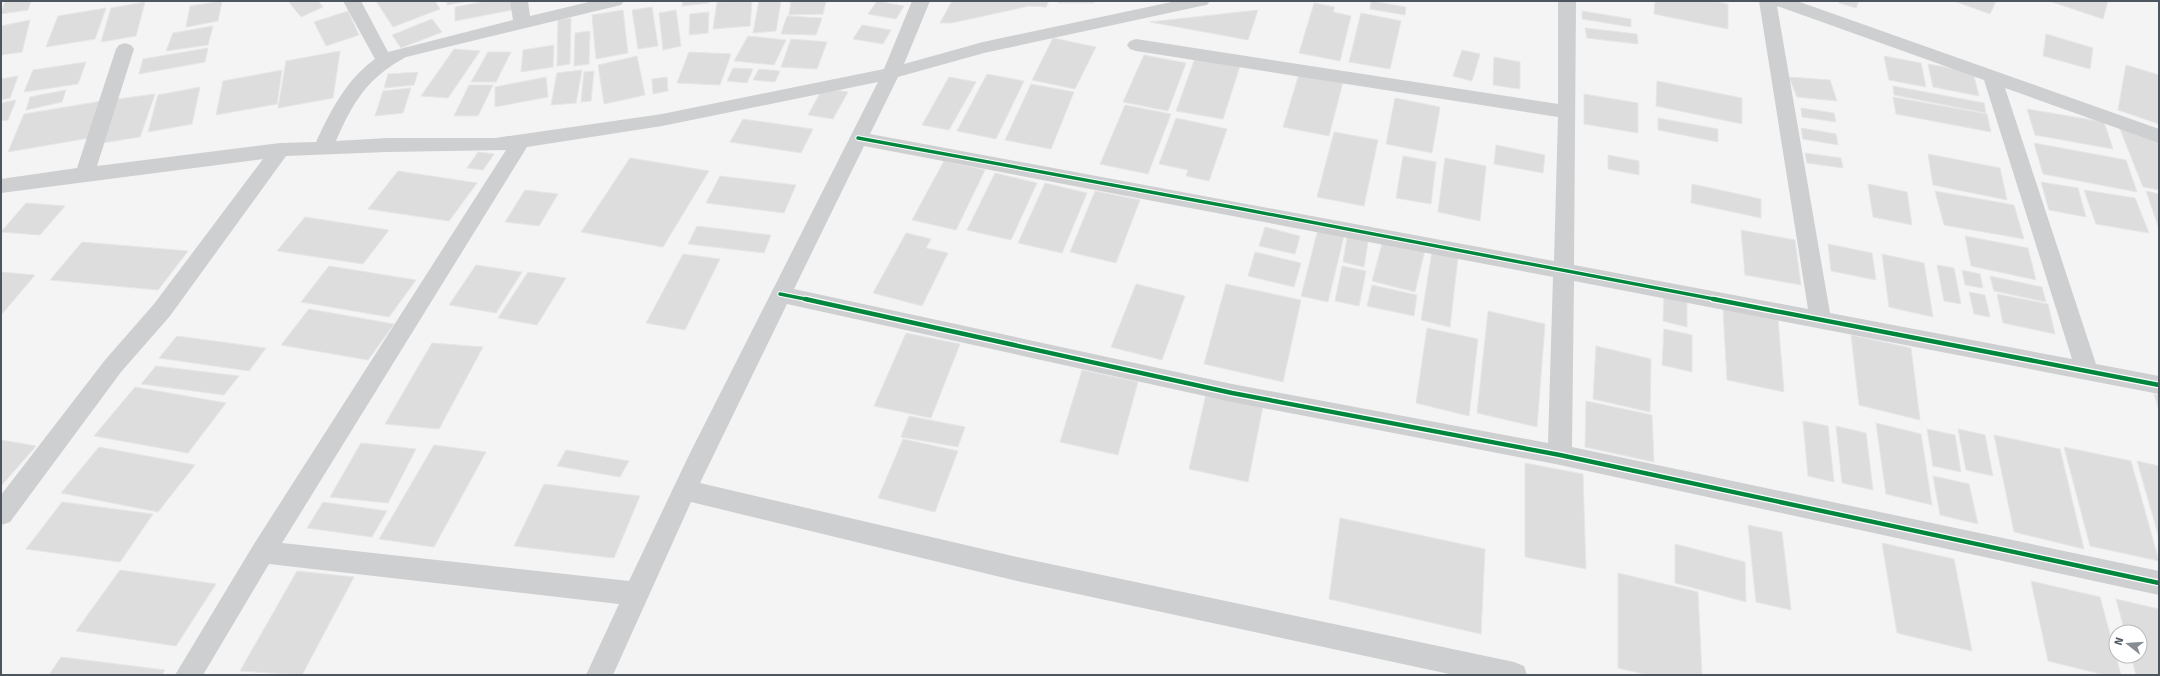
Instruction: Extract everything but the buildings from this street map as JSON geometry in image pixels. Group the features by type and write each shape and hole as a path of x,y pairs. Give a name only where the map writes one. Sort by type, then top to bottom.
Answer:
{"street":[{"path":"352,1 384,60"},
{"path":"519,1 522,24"},
{"path":"323,147 350,94 361,78 384,60 400,53 615,1"},
{"path":"599,675 685,490 780,294 891,73 921,1"},
{"path":"5,190 85,174 280,150 387,145 495,145 662,120 891,73 983,48 1201,1"},
{"path":"1560,455 1567,112 1567,1"},
{"path":"1768,1 1820,319"},
{"path":"1780,1 2159,136"},
{"path":"1136,45 1567,112"},
{"path":"85,174 125,49"},
{"path":"1992,76 2087,372"},
{"path":"858,138 1563,270 2159,385"},
{"path":"188,675 263,552 521,141"},
{"path":"1,514 113,366 162,310 280,150"},
{"path":"780,294 1232,393 1560,455 2159,583"},
{"path":"685,490 1016,569 1514,675"},
{"path":"263,552 636,594"}],"cycle path":[{"path":"858,138 1237,208 2159,385"},
{"path":"780,294 1232,393 1560,455 2159,583"}]}
